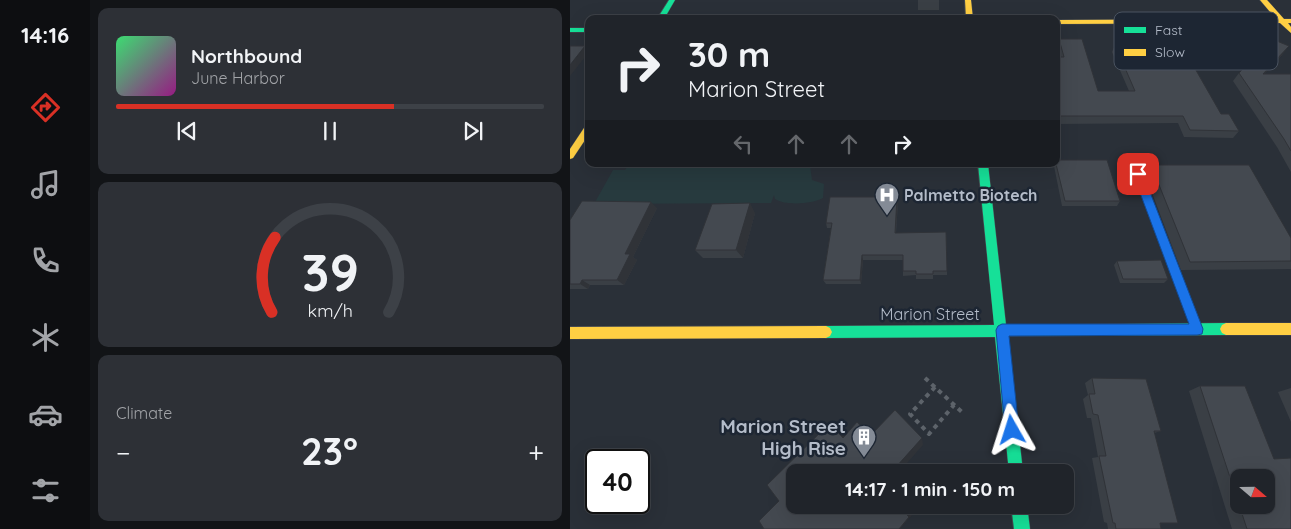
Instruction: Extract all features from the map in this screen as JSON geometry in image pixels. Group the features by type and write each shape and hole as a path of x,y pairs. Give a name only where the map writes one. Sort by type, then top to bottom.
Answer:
{"main road":[{"path":"663,15 672,0"},
{"path":"968,0 970,15"},
{"path":"1263,0 1276,12"},
{"path":"1278,32 1291,31 1286,21"},
{"path":"1060,22 1114,22"},
{"path":"570,30 585,30"},
{"path":"570,156 585,133"},
{"path":"983,167 1015,464"},
{"name":"Marion Street","path":"570,333 1291,329"},
{"path":"1020,514 1022,529"}],"lane":[{"path":"1131,156 1197,329"}],"path":[{"path":"925,378 964,414"},
{"path":"935,387 910,414 928,434 954,405"}],"green space":[{"path":"627,167 810,167 812,180 824,184 823,198 812,202 799,203 786,203 775,199 774,195 771,203 594,204 613,170 625,170"}],"building":[{"path":"1060,39 1082,39 1098,91 1135,91 1126,70 1196,70 1221,114 1229,114 1239,131 1190,130 1183,116 1060,116 1060,57 1064,57"},
{"path":"1278,41 1289,46 1278,58"},
{"path":"570,46 585,46 570,65"},
{"path":"1242,70 1267,70 1263,74 1291,74 1291,151 1284,139 1239,73"},
{"path":"1060,160 1107,160 1120,201 1065,201 1057,167 1060,167"},
{"path":"1151,165 1249,165 1291,238 1291,261 1190,262"},
{"path":"830,197 897,197 895,233 946,232 947,271 933,271 933,274 916,274 916,271 903,271 903,255 862,255 860,280 823,280 832,223 826,223"},
{"path":"582,201 651,202 625,254 630,254 617,280 582,280 580,284 570,284 570,220"},
{"path":"750,203 736,250 695,250 712,204"},
{"path":"1161,260 1168,279 1123,279 1117,261"},
{"path":"1092,378 1146,379 1161,431 1154,431 1178,523 1160,523 1161,529 1116,529 1115,523 1113,523 1099,456 1106,456 1098,415 1093,414 1089,394 1095,394"},
{"path":"1200,386 1245,386 1274,459 1291,458 1291,529 1247,529 1242,514 1275,514 1275,469 1230,469 1230,478"},
{"path":"895,410 922,438 899,464 788,464 830,423 843,438 857,422 870,436"},
{"path":"786,466 786,514 906,514 909,517 899,529 764,529 759,521 779,501 767,485"}],"traffic: fast":[{"path":"663,15 672,0"},
{"path":"570,30 585,30"},
{"path":"983,167 1015,464"},
{"path":"826,332 1226,329"},
{"path":"1020,514 1022,529"}],"traffic: slow":[{"path":"968,0 970,15"},
{"path":"1263,0 1274,12"},
{"path":"1278,17 1291,31"},
{"path":"1278,21 1291,21"},
{"path":"1060,22 1114,22"},
{"path":"570,156 585,133"},
{"path":"1226,329 1291,329"},
{"path":"570,333 826,332"}],"place":[{"name":"Palmetto Biotech","path":"887,216"},
{"name":"Marion Street High Rise","path":"864,458"}],"route":[{"path":"1012,430 1002,330 1197,329 1138,174"}]}
